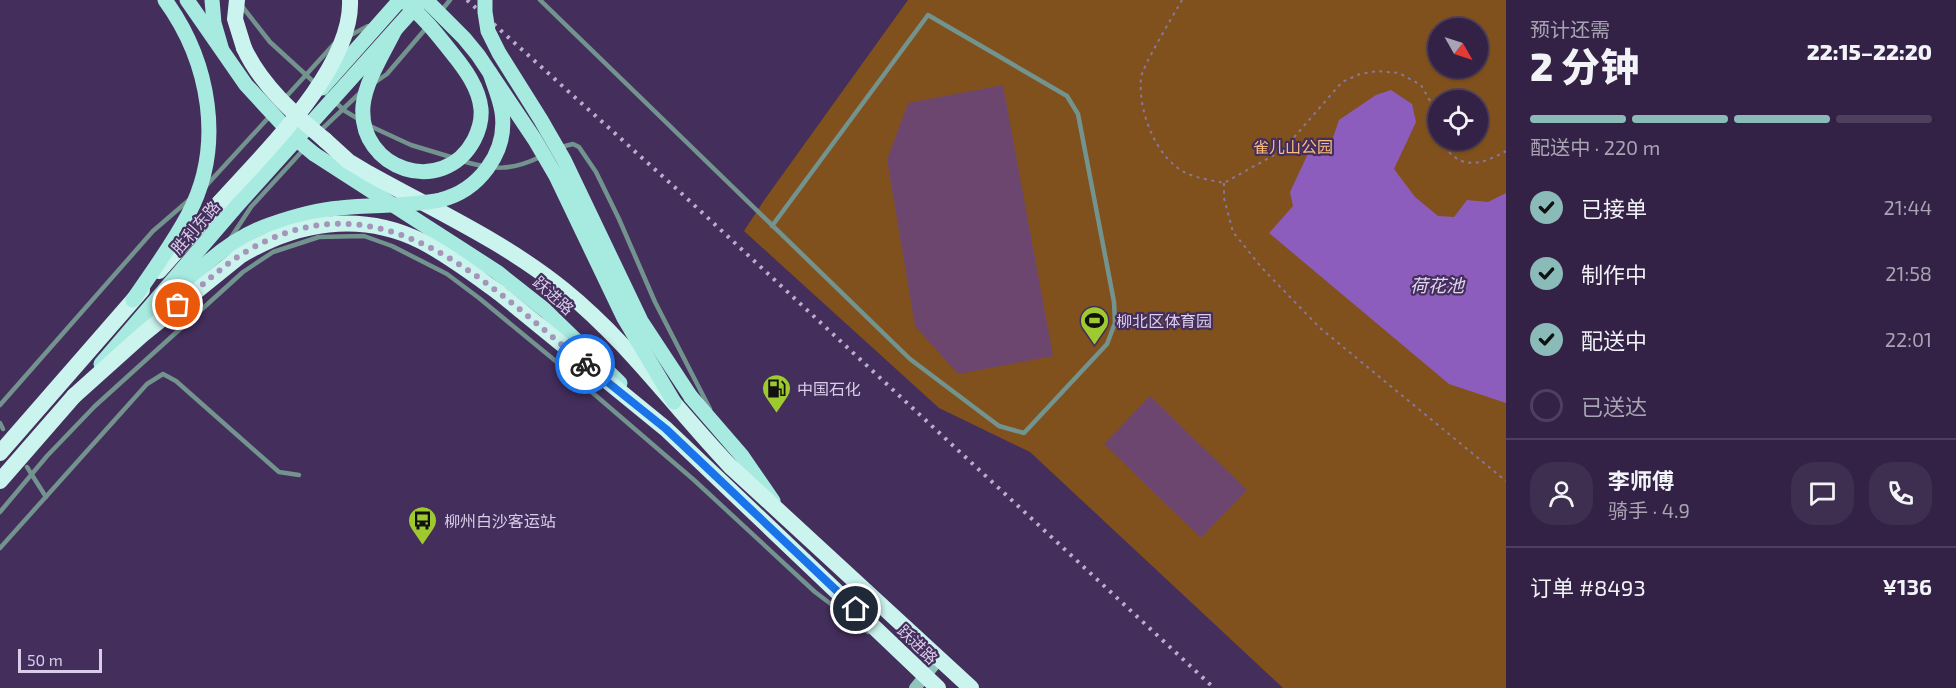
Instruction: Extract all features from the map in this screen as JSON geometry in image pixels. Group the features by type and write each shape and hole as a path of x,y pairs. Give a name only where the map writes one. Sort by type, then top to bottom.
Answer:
{"highway":[{"path":"237,0 235,19 238,32 254,67 285,103 325,140 348,160 368,173 513,254 563,290 613,334 682,403"},
{"path":"302,110 343,43 349,22 350,0"},
{"name":"胜利东路","path":"0,453 302,110"},
{"path":"74,396 142,335 240,256 256,246 311,226 354,224 404,235 436,250 498,292 666,429"},
{"name":"胜利东路","path":"0,481 74,396"},
{"name":"跃进路","path":"682,403 730,466 971,688"},
{"name":"跃进路","path":"666,429 928,684"}],"main road":[{"path":"133,300 188,214 201,184 207,157 209,132 206,98 198,63 190,41 165,0"},
{"name":"跃进路","path":"186,0 246,85 296,138 314,154 511,282 545,310 666,429"},
{"path":"212,0 214,23 222,51"},
{"path":"395,30 364,99 363,117 368,135 377,152 394,164 411,171 438,169 459,159 471,144 479,127 481,107 475,87 466,70 441,38 401,0"},
{"name":"胜利东路","path":"302,110 401,0"},
{"name":"胜利东路","path":"74,396 233,210 422,0"},
{"name":"跃进路","path":"426,0 464,38 541,149 624,318 682,403"},
{"path":"485,0 488,31 499,54 564,160 682,403 721,433 742,456 784,515"},
{"path":"142,335 185,282 211,259 232,244 266,226 313,212 339,208 440,200 470,187 486,171 496,153 501,137 502,111 490,73"},
{"path":"928,684 943,663"}],"lane":[{"path":"237,0 270,42 343,109 383,133 411,145 471,164 498,169 520,166 566,145 573,144 579,147 596,172 655,302 721,433"},
{"path":"0,405 153,231 210,183 334,44 371,24 392,0"},
{"path":"243,272 234,254 230,238 251,207 356,95 387,74 450,0"},
{"path":"540,0 772,226 910,359 999,426 1024,433 1107,344 1115,323 1114,302 1078,114 1067,96 928,15 772,226"},
{"path":"0,512 46,456 94,406 243,272 273,252 319,237 364,236 392,246 447,274 558,363 694,480 815,591 870,633"},
{"path":"0,548 147,384 163,374 177,381 279,472 299,475"},
{"path":"27,467 46,497"},
{"path":"879,640 928,684"}],"path":[{"path":"1182,0 1141,77 1144,110 1152,135 1167,159 1185,172 1224,183 1282,150 1342,82 1360,74 1377,71 1399,74 1421,85 1428,97"},
{"path":"1449,150 1458,160 1476,164 1506,151"},
{"path":"1224,183 1224,198 1233,232 1262,268 1320,328 1506,481"}],"green space":[{"name":"柳北区体育园","path":"908,0 1506,0 1506,688 1283,688 1030,452 939,408 744,231"}],"water":[{"name":"荷花池","path":"1391,90 1412,104 1416,122 1394,169 1415,197 1438,216 1454,217 1467,200 1488,202 1506,193 1506,403 1449,384 1269,233 1293,206 1290,192 1313,143 1333,138 1339,120 1376,95"}],"building":[{"path":"1003,85 1053,356 958,374 915,326 887,160 908,103"},
{"path":"1150,396 1247,490 1201,538 1104,444"}],"railway":[{"path":"467,0 680,192 1214,688"}],"way so far":[{"path":"178,305 240,256 256,246 292,231 330,224 368,226 420,241 462,266 498,292 585,364"}],"place":[{"name":"柳北区体育园","path":"1095,346"},
{"name":"中国石化","path":"776,414"},
{"name":"柳州白沙客运站","path":"423,546"}],"route":[{"path":"585,364 666,429 856,609"}],"park label":[{"name":"雀儿山公园","path":"1293,146"}]}
